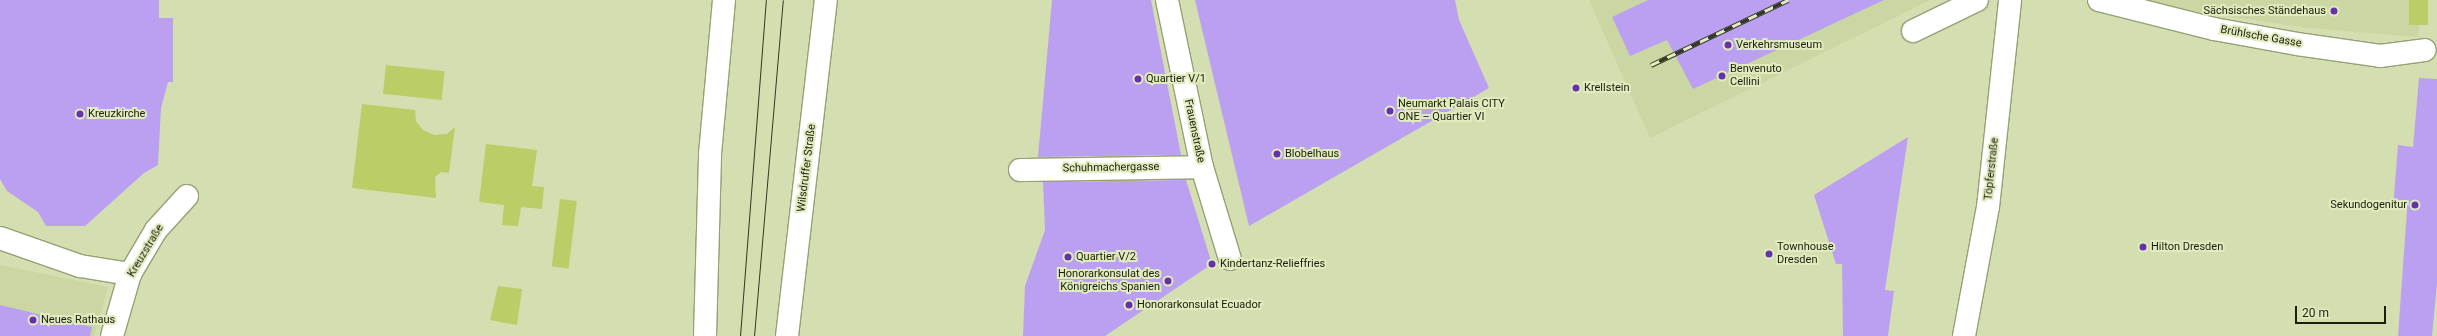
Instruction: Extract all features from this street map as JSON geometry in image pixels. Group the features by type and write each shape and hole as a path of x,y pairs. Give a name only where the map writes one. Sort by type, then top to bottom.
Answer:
{"street":[{"path":"705,336 710,154 724,0"},
{"name":"Wilsdruffer Straße","path":"787,336 826,0"},
{"name":"Frauenstraße","path":"1167,0 1202,167 1230,259"},
{"path":"1913,31 1977,0"},
{"name":"Töpferstraße","path":"1964,336 1988,207 2010,0"},
{"name":"Brühlsche Gasse","path":"2099,0 2214,29 2297,44 2380,56 2425,50"},
{"name":"Schuhmachergasse","path":"1020,170 1202,167"},
{"name":"Kreuzstraße","path":"112,336 130,274 156,230 187,196"},
{"path":"0,238 80,266 130,274"}],"shaded area":[{"path":"1589,0 1930,0 1650,138"},
{"path":"2143,0 2421,0 2418,37 2309,28 2179,9"},
{"path":"0,265 108,287 94,336 0,336"}],"green space":[{"path":"2409,0 2428,0 2428,25 2409,25"},
{"path":"386,65 445,71 442,100 383,94"},
{"path":"362,104 415,110 416,121 423,130 434,135 447,134 455,127 449,173 441,172 435,177 436,198 352,188"},
{"path":"486,144 537,150 532,186 544,187 542,209 521,207 518,226 502,225 504,205 479,202"},
{"path":"560,199 577,201 569,269 552,266"},
{"path":"498,286 522,289 517,325 490,320"}],"building":[{"name":"Kreuzkirche","path":"0,0 159,0 159,18 173,18 173,82 168,82 161,108 158,165 144,173 85,226 46,226 38,212 7,191 0,179"},
{"name":"Quartier V/1","path":"1052,0 1151,0 1181,155 1038,157"},
{"name":"Neumarkt Palais CITY ONE – Quartier VI","path":"1195,0 1455,0 1459,20 1489,88 1249,226"},
{"name":"Verkehrsmuseum","path":"1648,0 1884,0 1693,89 1667,40 1630,56 1612,17"},
{"name":"Sekundogenitur","path":"2419,78 2437,79 2437,283 2432,336 2398,336 2407,210 2393,209 2398,145 2413,147"},
{"path":"1908,137 1885,290 1894,291 1888,336 1843,336 1842,264 1836,264 1814,195"},
{"name":"Quartier V/2","path":"1186,180 1212,264 1105,336 1023,336 1025,286 1045,230 1043,182"},
{"name":"Neues Rathaus","path":"0,305 92,327 90,336 0,336"}],"tram line":[{"path":"740,336 766,0"},
{"path":"754,336 783,0"}],"railway":[{"path":"1651,65 1788,0"}],"place":[{"name":"Sächsisches Ständehaus","path":"2334,11"},
{"name":"Verkehrsmuseum","path":"1728,45"},
{"name":"Benvenuto Cellini","path":"1722,76"},
{"name":"Quartier V/1","path":"1138,79"},
{"name":"Krellstein","path":"1576,88"},
{"name":"Neumarkt Palais CITY ONE – Quartier VI","path":"1390,111"},
{"name":"Kreuzkirche","path":"80,114"},
{"name":"Blobelhaus","path":"1277,154"},
{"name":"Sekundogenitur","path":"2415,205"},
{"name":"Hilton Dresden","path":"2143,247"},
{"name":"Townhouse Dresden","path":"1769,254"},
{"name":"Quartier V/2","path":"1068,257"},
{"name":"Kindertanz-Relieffries","path":"1212,264"},
{"name":"Honorarkonsulat des Königreichs Spanien","path":"1168,281"},
{"name":"Honorarkonsulat Ecuador","path":"1129,305"},
{"name":"Neues Rathaus","path":"33,320"}]}
